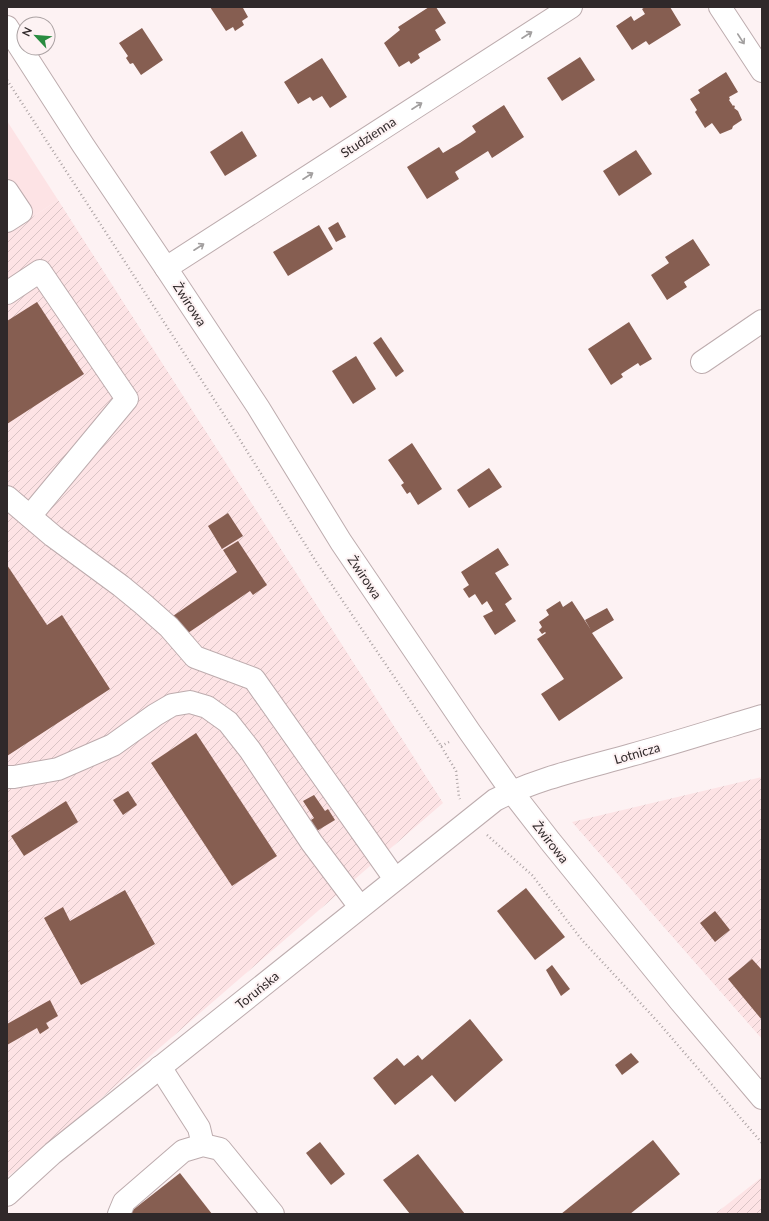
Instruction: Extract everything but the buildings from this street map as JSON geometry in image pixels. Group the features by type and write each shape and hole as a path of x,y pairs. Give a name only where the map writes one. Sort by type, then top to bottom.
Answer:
{"street":[{"name":"Studzienna","path":"166,268 571,7"},
{"path":"720,7 762,71"},
{"name":"Żwirowa","path":"7,27 83,145 258,407 341,542 469,732 512,792 550,841 762,1098"},
{"path":"7,191 14,216"},
{"path":"7,293 40,271 127,399 30,516"},
{"path":"702,362 762,321"},
{"path":"7,497 53,536 143,604 169,627 195,657 254,679 395,879"},
{"path":"7,777 58,769 113,745 154,715 172,705 190,702 207,707 228,722 250,750 312,843 360,907"},
{"name":"Lotnicza","path":"512,792 552,777 762,716"},
{"name":"Toruńska","path":"7,1195 52,1153 160,1066 495,800 512,792"},
{"path":"160,1066 199,1128 203,1145"},
{"path":"119,1214 124,1202 183,1151 203,1145 220,1149 273,1214"}],"shaded area":[{"path":"7,121 58,200 7,234"},
{"path":"58,200 443,803 31,1159 7,1177 7,234"},
{"path":"762,777 762,1039 572,822"},
{"path":"762,1177 762,1214 715,1214"}]}
